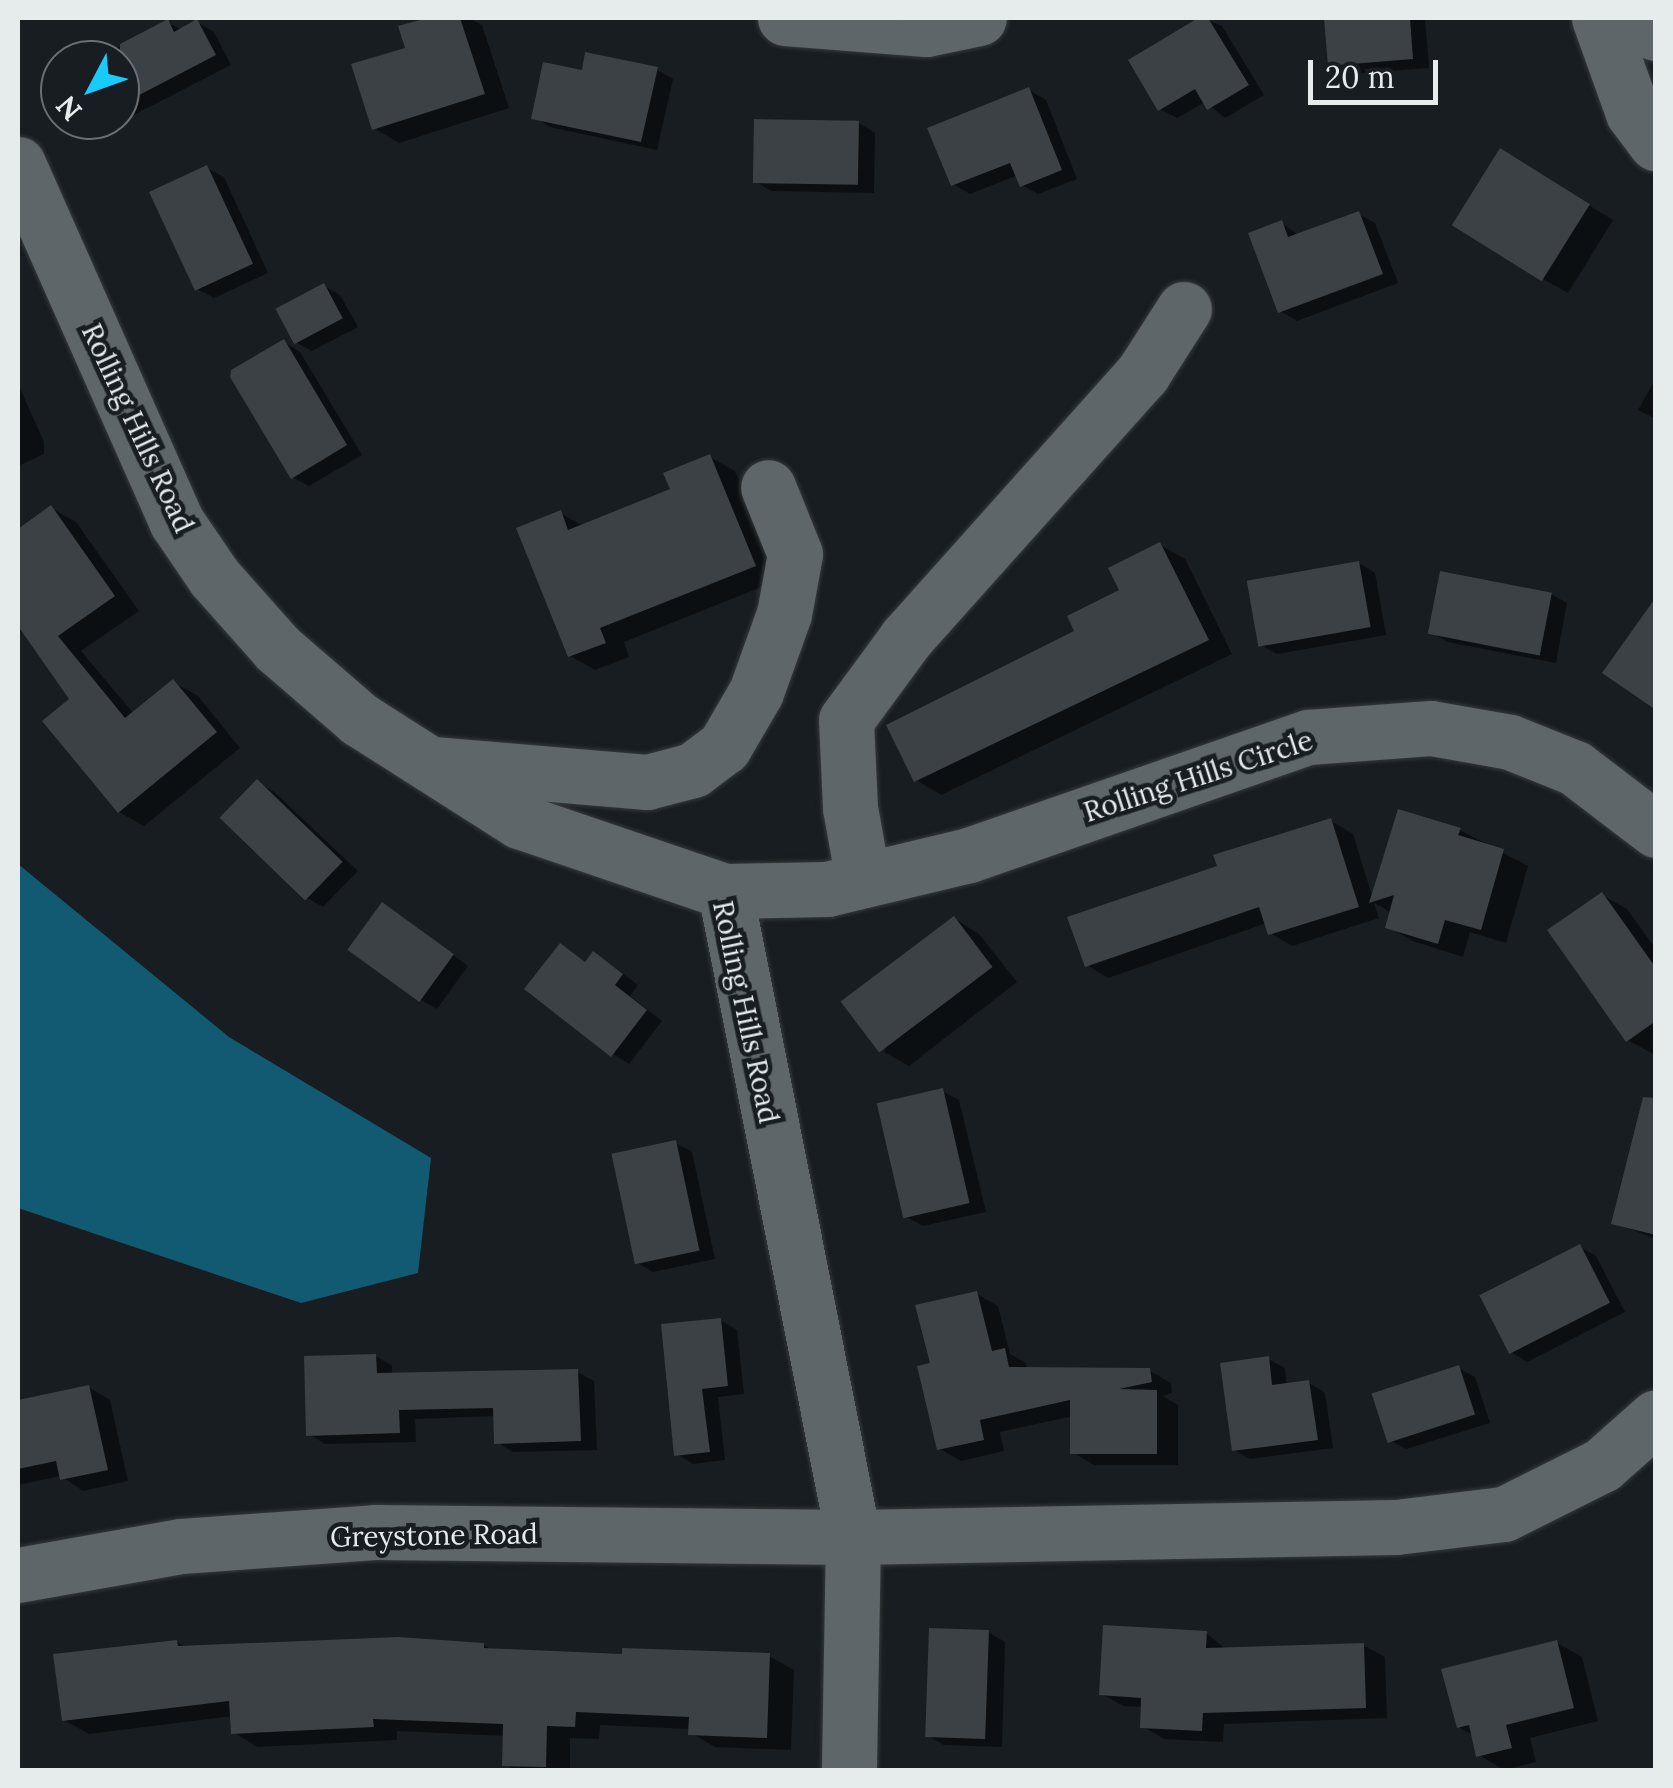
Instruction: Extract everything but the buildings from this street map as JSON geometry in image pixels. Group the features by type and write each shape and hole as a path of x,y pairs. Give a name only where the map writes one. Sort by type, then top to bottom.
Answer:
{"street":[{"path":"785,18 926,29 979,18"},
{"path":"1599,18 1633,112 1656,143"},
{"path":"1606,18 1656,34"},
{"name":"Rolling Hills Road","path":"18,164 176,520 214,577 278,650 359,719 519,821 725,891 853,1537 849,1770"},
{"path":"863,880 850,808 846,720 906,637 1143,373 1184,309"},
{"path":"430,764 647,782 693,770 724,747 756,692 784,614 795,554 768,486"},
{"name":"Rolling Hills Circle","path":"725,891 827,889 969,854 1308,737 1432,728 1510,742 1576,768 1656,830"},
{"path":"853,1537 1396,1527 1504,1514 1602,1464 1656,1417"},
{"name":"Greystone Road","path":"18,1575 181,1546 374,1532 853,1537"}],"shaded area":[{"path":"18,864 229,1037 431,1158 418,1273 301,1303 18,1208"}]}
